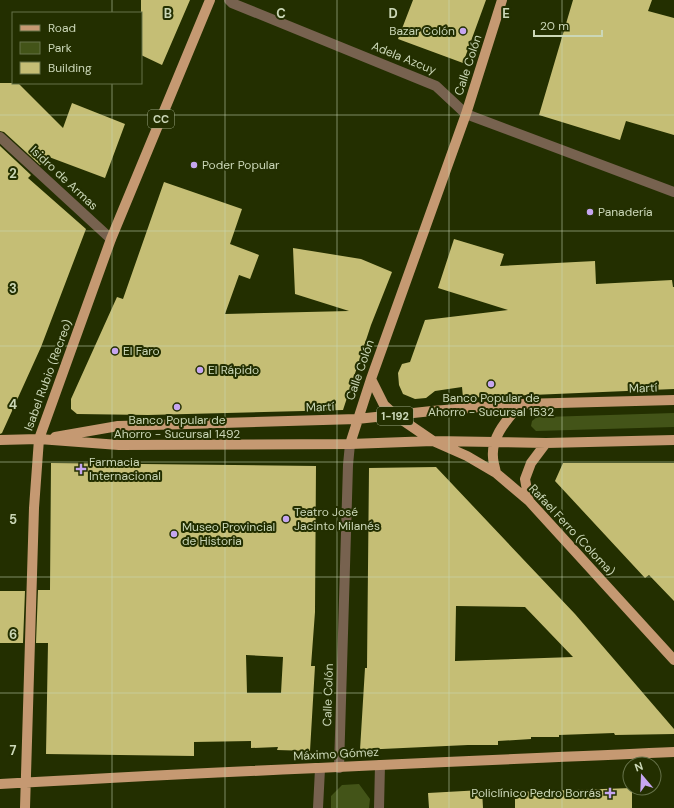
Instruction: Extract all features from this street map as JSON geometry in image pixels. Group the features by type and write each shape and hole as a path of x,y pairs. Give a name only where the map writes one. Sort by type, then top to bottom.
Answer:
{"main road":[{"name":"Isabel Rubio (Recreo)","path":"25,808 34,508 39,439 111,239 210,0"},
{"name":"Calle Colón","path":"350,444 371,379 466,114 502,0"},
{"name":"1-192","path":"371,379 384,405 395,416 433,441"},
{"name":"Martí","path":"39,439 118,426 357,419 520,404 674,400"},
{"path":"496,473 493,456 494,442 501,428 520,404"},
{"name":"Martí","path":"0,440 39,439 119,445 350,444 433,441 546,443 674,440"},
{"name":"Rafael Ferro (Coloma)","path":"433,441 467,456 496,473 529,502 674,660"},
{"path":"529,502 525,479 531,463 546,443"},
{"name":"Máximo Gómez","path":"0,784 674,752"}],"street":[{"name":"Adela Azcuy","path":"229,0 232,3 436,86 466,114 674,192"},
{"name":"Isidro de Armas","path":"0,137 111,239"},
{"name":"Calle Colón","path":"339,768 348,465 350,444"},
{"path":"379,808 380,765"},
{"path":"318,808 320,769"}],"green space":[{"path":"674,413 674,427 536,431 531,426 532,421 537,417"},
{"path":"359,784 370,799 369,808 331,808 331,796 342,785"}],"building":[{"path":"141,0 190,0 162,65 142,55"},
{"path":"413,0 486,0 463,63 398,39"},
{"path":"573,0 652,0 648,11 674,18 674,135 626,121 620,140 539,115"},
{"path":"0,83 19,84 63,128 72,103 125,124 105,178 49,157 40,165 4,132 0,131"},
{"path":"0,146 31,175 28,178 86,229 41,347 2,433 0,434"},
{"path":"164,182 242,209 230,244 259,255 250,279 239,275 225,314 349,311 295,294 293,248 361,259 392,272 371,325 343,410 148,415 77,414 71,409 71,399 117,297 123,299"},
{"path":"454,239 504,254 500,266 595,261 596,284 672,280 674,287 674,389 463,398 462,387 435,391 426,398 415,399 403,394 399,385 398,373 402,364 410,362 425,320 508,310 438,288"},
{"path":"51,463 316,466 315,612 311,666 315,666 310,751 277,750 278,747 251,748 251,741 194,742 194,756 46,754 48,643 36,643 38,590 50,590","holes":["246,655 283,657 281,693 247,693"]},
{"path":"563,463 674,463 674,601 649,575 645,578 555,481"},
{"path":"436,467 575,614 674,729 674,734 615,735 614,733 559,735 559,737 531,737 531,739 498,741 498,745 360,750 365,668 367,668 369,468","holes":["456,606 525,607 573,657 455,661"]},
{"path":"0,591 25,591 23,643 0,643"},
{"path":"622,788 622,796 632,796 632,808 515,808 515,792"},
{"path":"482,790 483,808 429,808 428,793"}],"place":[{"name":"Bazar Colón","path":"463,31"},
{"name":"Poder Popular","path":"194,165"},
{"name":"Panadería","path":"590,212"},
{"name":"El Faro","path":"115,351"},
{"name":"El Rápido","path":"200,370"},
{"name":"Banco Popular de Ahorro - Sucursal 1532","path":"491,384"},
{"name":"Banco Popular de Ahorro - Sucursal 1492","path":"177,407"},
{"name":"Farmacia Internacional","path":"81,469"},
{"name":"Teatro José Jacinto Milanés","path":"286,519"},
{"name":"Museo Provincial de Historia","path":"174,534"},
{"name":"Policlínico Pedro Borrás","path":"610,793"}]}
